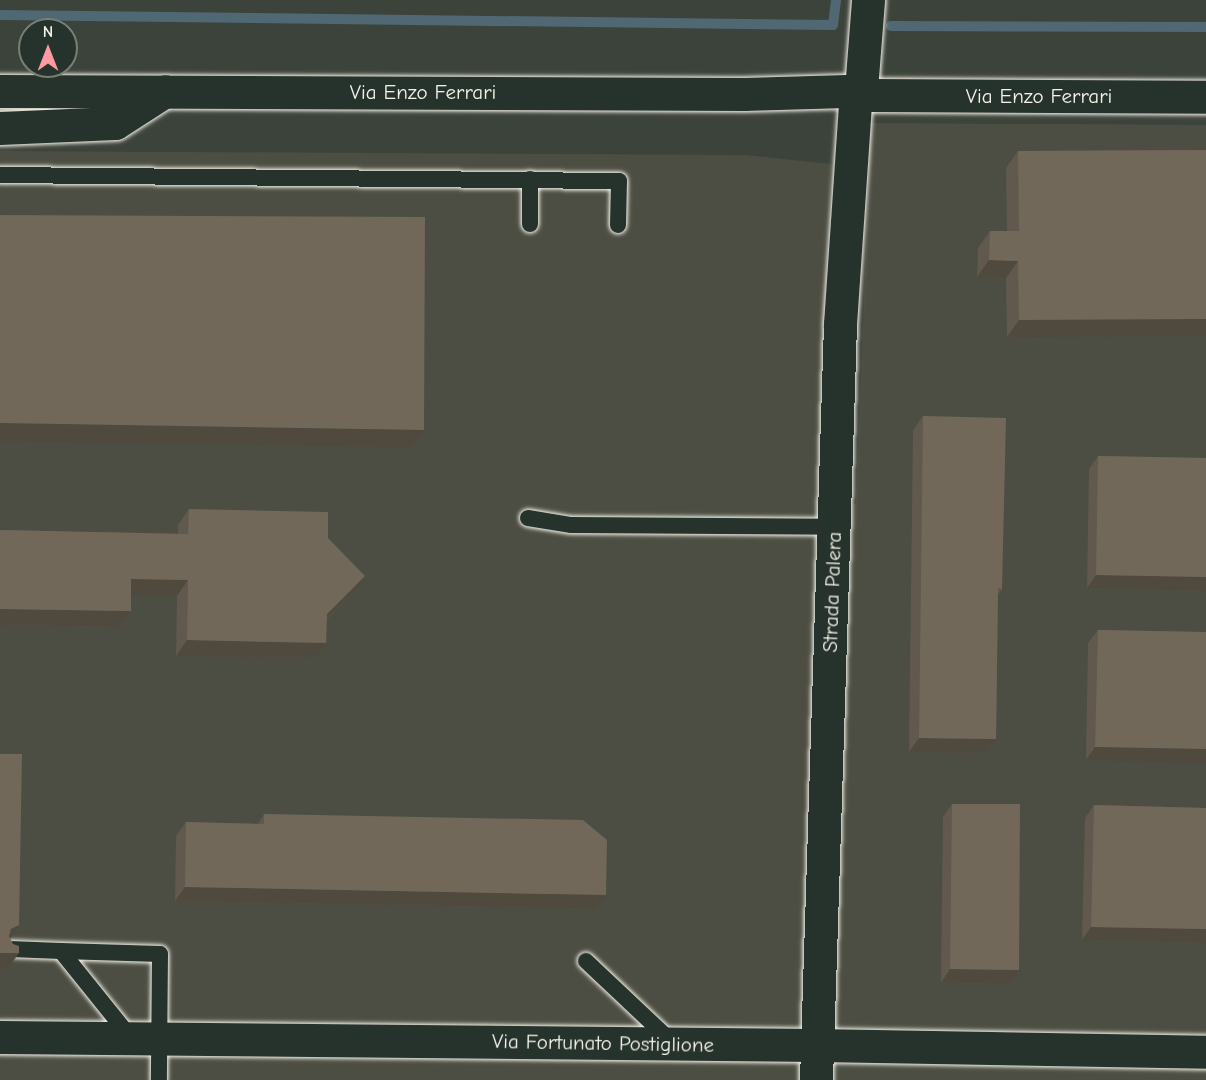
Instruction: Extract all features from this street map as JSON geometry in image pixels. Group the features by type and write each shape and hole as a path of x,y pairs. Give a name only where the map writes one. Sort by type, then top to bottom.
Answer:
{"street":[{"name":"Strada Palera","path":"816,1080 840,324 868,0"},
{"name":"Via Enzo Ferrari","path":"0,91 744,94 859,92 1206,97"},
{"path":"0,128 115,123 165,91"},
{"name":"Via Fortunato Postiglione","path":"0,1037 817,1045 1206,1052"}],"lane":[{"path":"0,175 619,181 618,225"},
{"path":"530,179 530,224"},
{"path":"528,518 571,525 834,527"},
{"path":"10,950 160,954 145,1038"},
{"path":"61,951 145,1038 159,1080"},
{"path":"586,961 673,1044"}],"shaded area":[{"path":"871,123 1206,125 1206,1080 0,1080 0,151 744,155 831,164 817,501 856,504"}],"building":[{"path":"1206,150 1206,319 1019,320 1018,261 989,260 990,231 1019,231 1018,151"},
{"path":"0,215 425,217 424,430 0,423"},
{"path":"923,416 1006,418 1002,589 998,588 996,739 919,738"},
{"path":"1098,456 1206,458 1206,577 1096,575"},
{"path":"189,509 328,512 328,538 365,576 327,614 326,643 187,640 188,580 131,579 131,611 0,609 0,530 188,534"},
{"path":"1098,630 1206,632 1206,749 1095,747"},
{"path":"0,754 22,754 19,925 11,929 9,936 13,944 19,946 19,953 0,953"},
{"path":"952,804 1020,804 1019,970 950,969"},
{"path":"1094,805 1206,808 1206,929 1091,927"},
{"path":"264,814 583,820 607,840 606,895 185,887 186,822 264,824"}],"waterway":[{"path":"0,15 833,25 836,0"},
{"path":"891,26 1206,27"}]}
